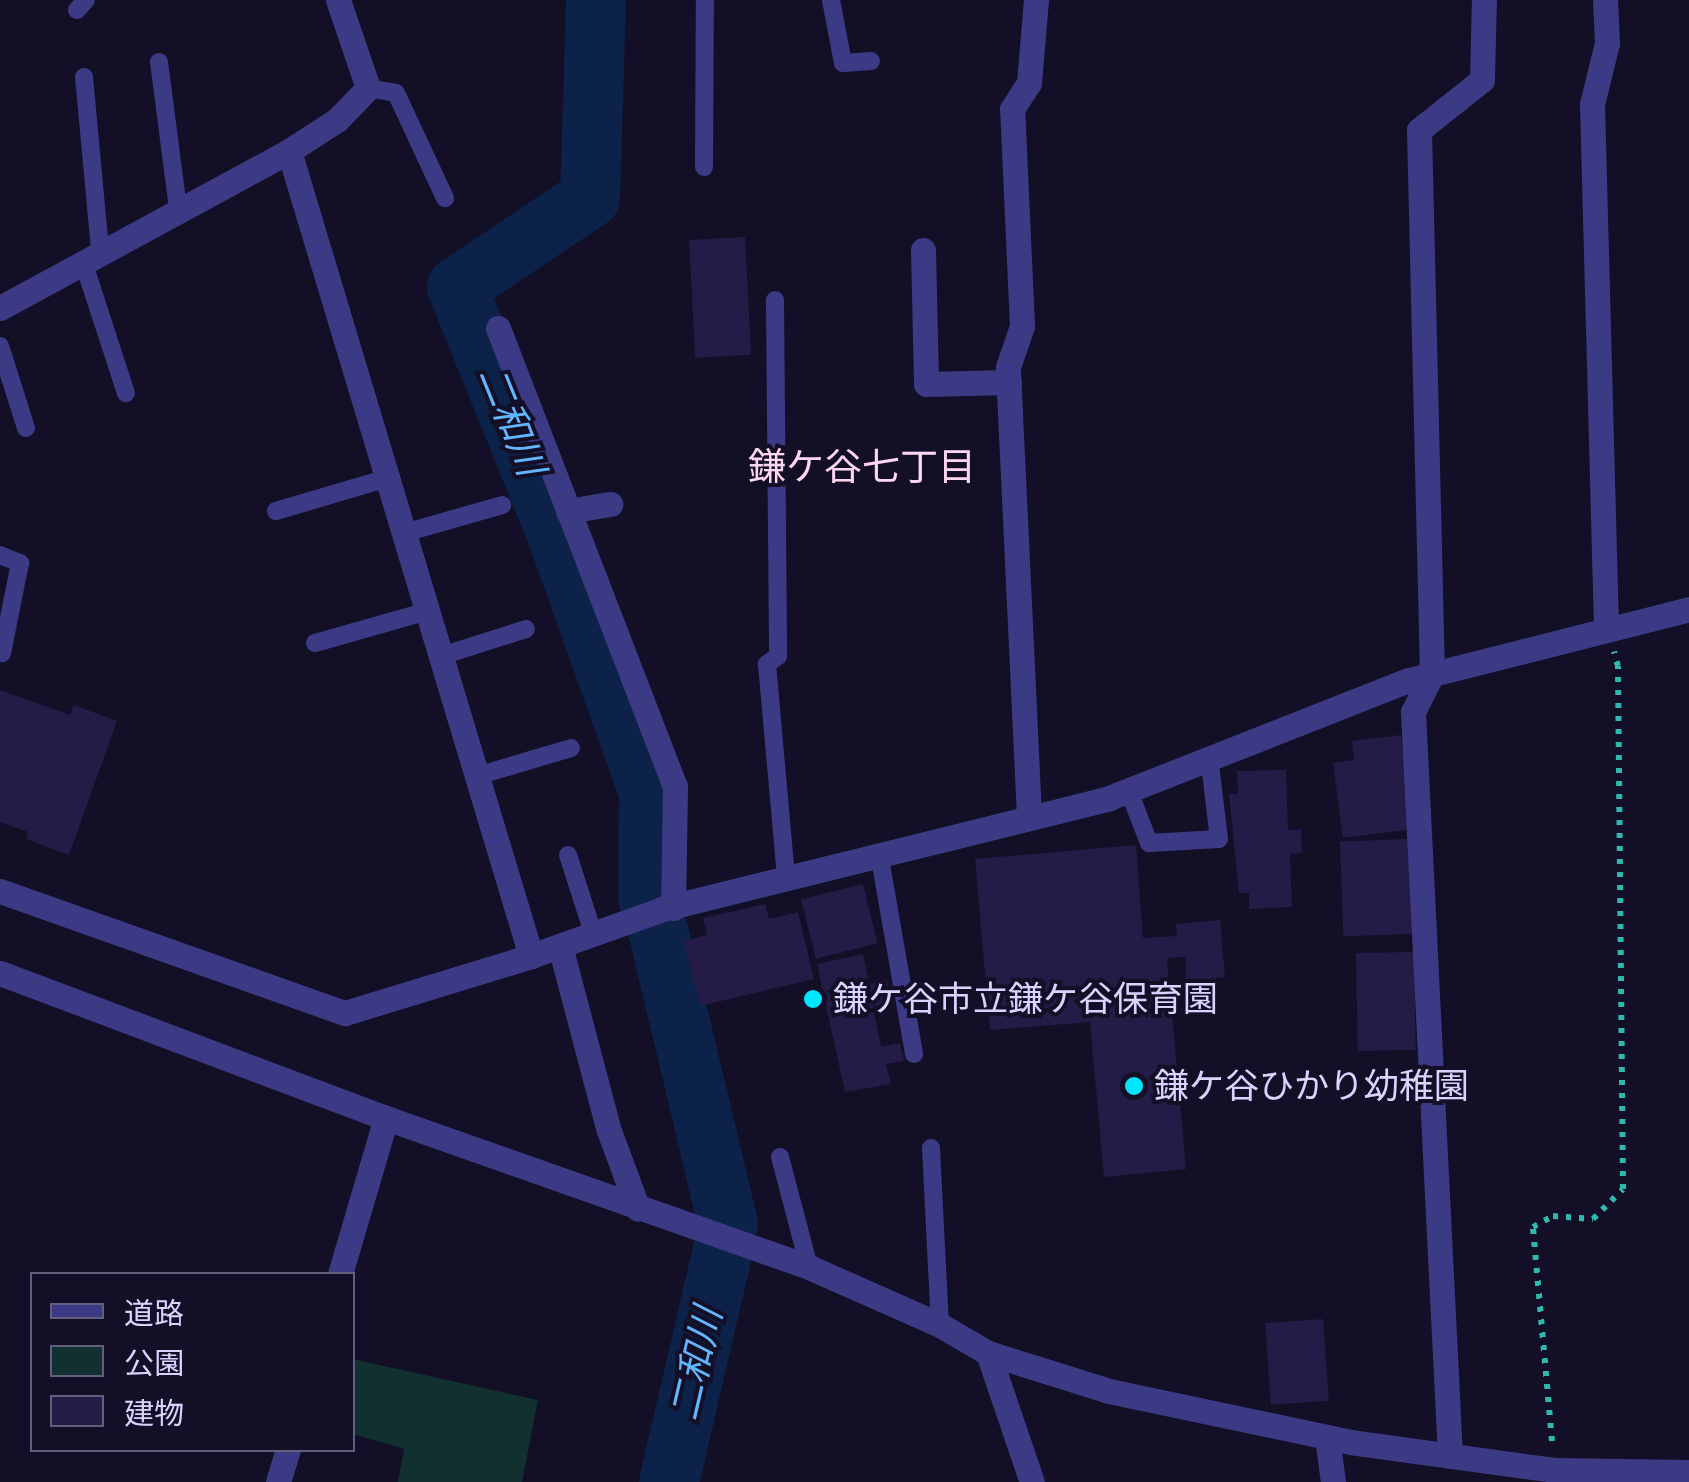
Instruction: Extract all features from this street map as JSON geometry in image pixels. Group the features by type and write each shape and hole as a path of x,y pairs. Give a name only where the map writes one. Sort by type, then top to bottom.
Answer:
{"street":[{"path":"0,308 289,151 337,120 368,88 338,0"},
{"path":"1029,816 1008,367 1022,326 1012,109 1029,83 1036,0"},
{"path":"1450,1456 1413,712 1432,674 1419,130 1482,80 1484,0"},
{"path":"1605,0 1606,43 1592,104 1606,628"},
{"path":"289,151 531,956"},
{"path":"922,250 926,384 1009,382"},
{"path":"498,328 675,786 659,911"},
{"path":"568,511 610,504"},
{"path":"0,892 344,1012 531,956 659,911 1128,789 1432,674 1689,609"},
{"path":"560,946 608,1128 638,1209"},
{"path":"0,973 386,1118 810,1267 940,1325 988,1353 1109,1391 1327,1437 1450,1456 1483,1471 1554,1470 1635,1477 1689,1472"},
{"path":"341,1272 386,1118"},
{"path":"988,1353 1032,1482"},
{"path":"1327,1437 1333,1482"},
{"path":"278,1482 287,1452"}],"lane":[{"path":"704,167 706,0"},
{"path":"831,0 844,64 871,61"},
{"path":"159,62 178,208"},
{"path":"84,78 92,255 126,393"},
{"path":"368,88 396,93 445,198"},
{"path":"775,300 778,656 767,664 786,876"},
{"path":"0,346 26,428"},
{"path":"276,511 388,478"},
{"path":"404,533 502,505"},
{"path":"0,555 20,563 2,654"},
{"path":"315,642 428,611"},
{"path":"441,656 526,630"},
{"path":"477,776 571,748"},
{"path":"1128,789 1149,844 1219,839 1209,756"},
{"path":"879,853 914,1054"},
{"path":"568,855 592,933"},
{"path":"932,1148 940,1325"},
{"path":"780,1157 810,1267"}],"path":[{"path":"1554,1470 1533,1227 1553,1216 1593,1219 1623,1189 1618,666 1606,628"}],"green space":[{"path":"355,1360 538,1400 522,1482 398,1482 404,1449 355,1435"}],"building":[{"path":"745,237 751,355 695,358 689,240"},
{"path":"0,690 70,715 74,705 117,721 69,855 26,839 28,832 0,822"},
{"path":"1401,735 1413,829 1343,838 1333,763 1354,760 1352,741"},
{"path":"1286,770 1288,830 1301,829 1302,853 1290,854 1292,907 1249,909 1249,893 1239,893 1229,794 1238,794 1237,771"},
{"path":"1409,839 1412,934 1343,936 1340,841"},
{"path":"1136,845 1143,938 1177,936 1176,924 1220,920 1225,977 1186,982 1186,957 1167,958 1186,1169 1104,1177 1090,1022 990,1030 975,859"},
{"path":"863,884 878,943 816,959 801,899"},
{"path":"765,904 769,919 798,912 814,979 700,1006 684,941 707,935 703,918"},
{"path":"1414,952 1416,1050 1358,1051 1356,953"},
{"path":"863,954 869,984 887,980 892,1003 873,1006 881,1047 900,1043 904,1061 886,1064 891,1084 845,1092 817,964"},
{"path":"1323,1319 1329,1401 1271,1405 1265,1323"}],"waterway":[{"name":"二和川","path":"596,0 590,198 457,287 558,537 649,792 648,898"},
{"name":"二和川","path":"658,930 728,1224"},
{"name":"二和川","path":"669,1482 724,1246"}],"place":[{"name":"鎌ケ谷市立鎌ケ谷保育園","path":"813,999"},
{"name":"鎌ケ谷ひかり幼稚園","path":"1134,1086"}],"district":[{"name":"鎌ケ谷七丁目","path":"862,468"}]}
